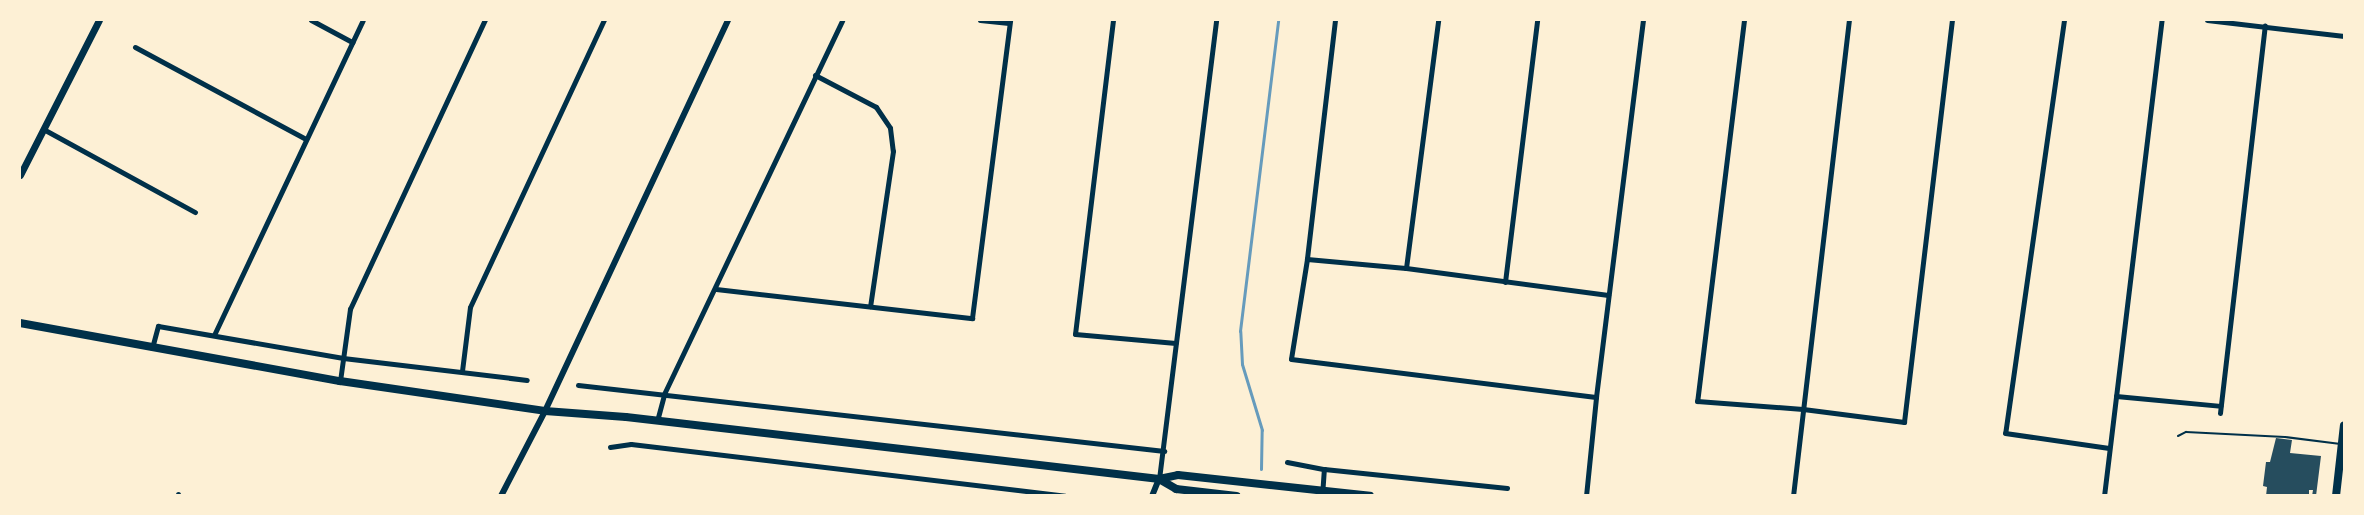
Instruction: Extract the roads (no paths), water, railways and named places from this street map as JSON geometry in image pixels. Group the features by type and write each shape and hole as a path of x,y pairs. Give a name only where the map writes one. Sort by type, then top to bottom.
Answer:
{"main road":[{"path":"20,175 45,130 99,20"},
{"path":"20,323 340,381 545,411 657,421 1159,479 1178,475 1323,493 1370,495"},
{"path":"2336,495 2344,424"},
{"path":"1159,479 1176,489 1237,495"}],"street":[{"path":"311,20 352,42"},
{"path":"214,335 363,20"},
{"path":"340,381 350,309 485,20"},
{"path":"462,371 470,307 604,20"},
{"path":"501,495 545,411 729,20"},
{"path":"657,421 664,394 716,289 842,20"},
{"path":"716,289 972,318 1010,21 980,20"},
{"path":"1113,20 1075,334 1176,343"},
{"path":"1152,495 1159,479 1164,451 1216,20"},
{"path":"1335,20 1307,259 1291,359 1596,397"},
{"path":"1406,268 1438,20"},
{"path":"1505,282 1537,20"},
{"path":"1586,495 1608,295 1643,20"},
{"path":"1744,20 1697,401 1803,409 1904,422 1952,20"},
{"path":"1793,495 1849,20"},
{"path":"2064,20 2005,433 2109,448"},
{"path":"2104,495 2162,20"},
{"path":"2207,20 2344,36"},
{"path":"2220,413 2265,26"},
{"path":"135,47 306,138"},
{"path":"815,75 876,107 890,128 893,151 870,306"},
{"path":"45,130 195,212"},
{"path":"1307,259 1406,268 1608,295"},
{"path":"152,348 158,326 343,358 527,380"},
{"path":"578,385 1164,451"},
{"path":"2116,396 2221,406"},
{"path":"610,447 631,444 1065,495"},
{"path":"1287,462 1324,469 1507,488"},
{"path":"1323,493 1324,469"}],"lane":[{"path":"2178,436 2186,432 2285,437 2342,444"}],"waterway":[{"path":"1261,469 1262,430 1242,364 1240,331 1278,20"}]}
